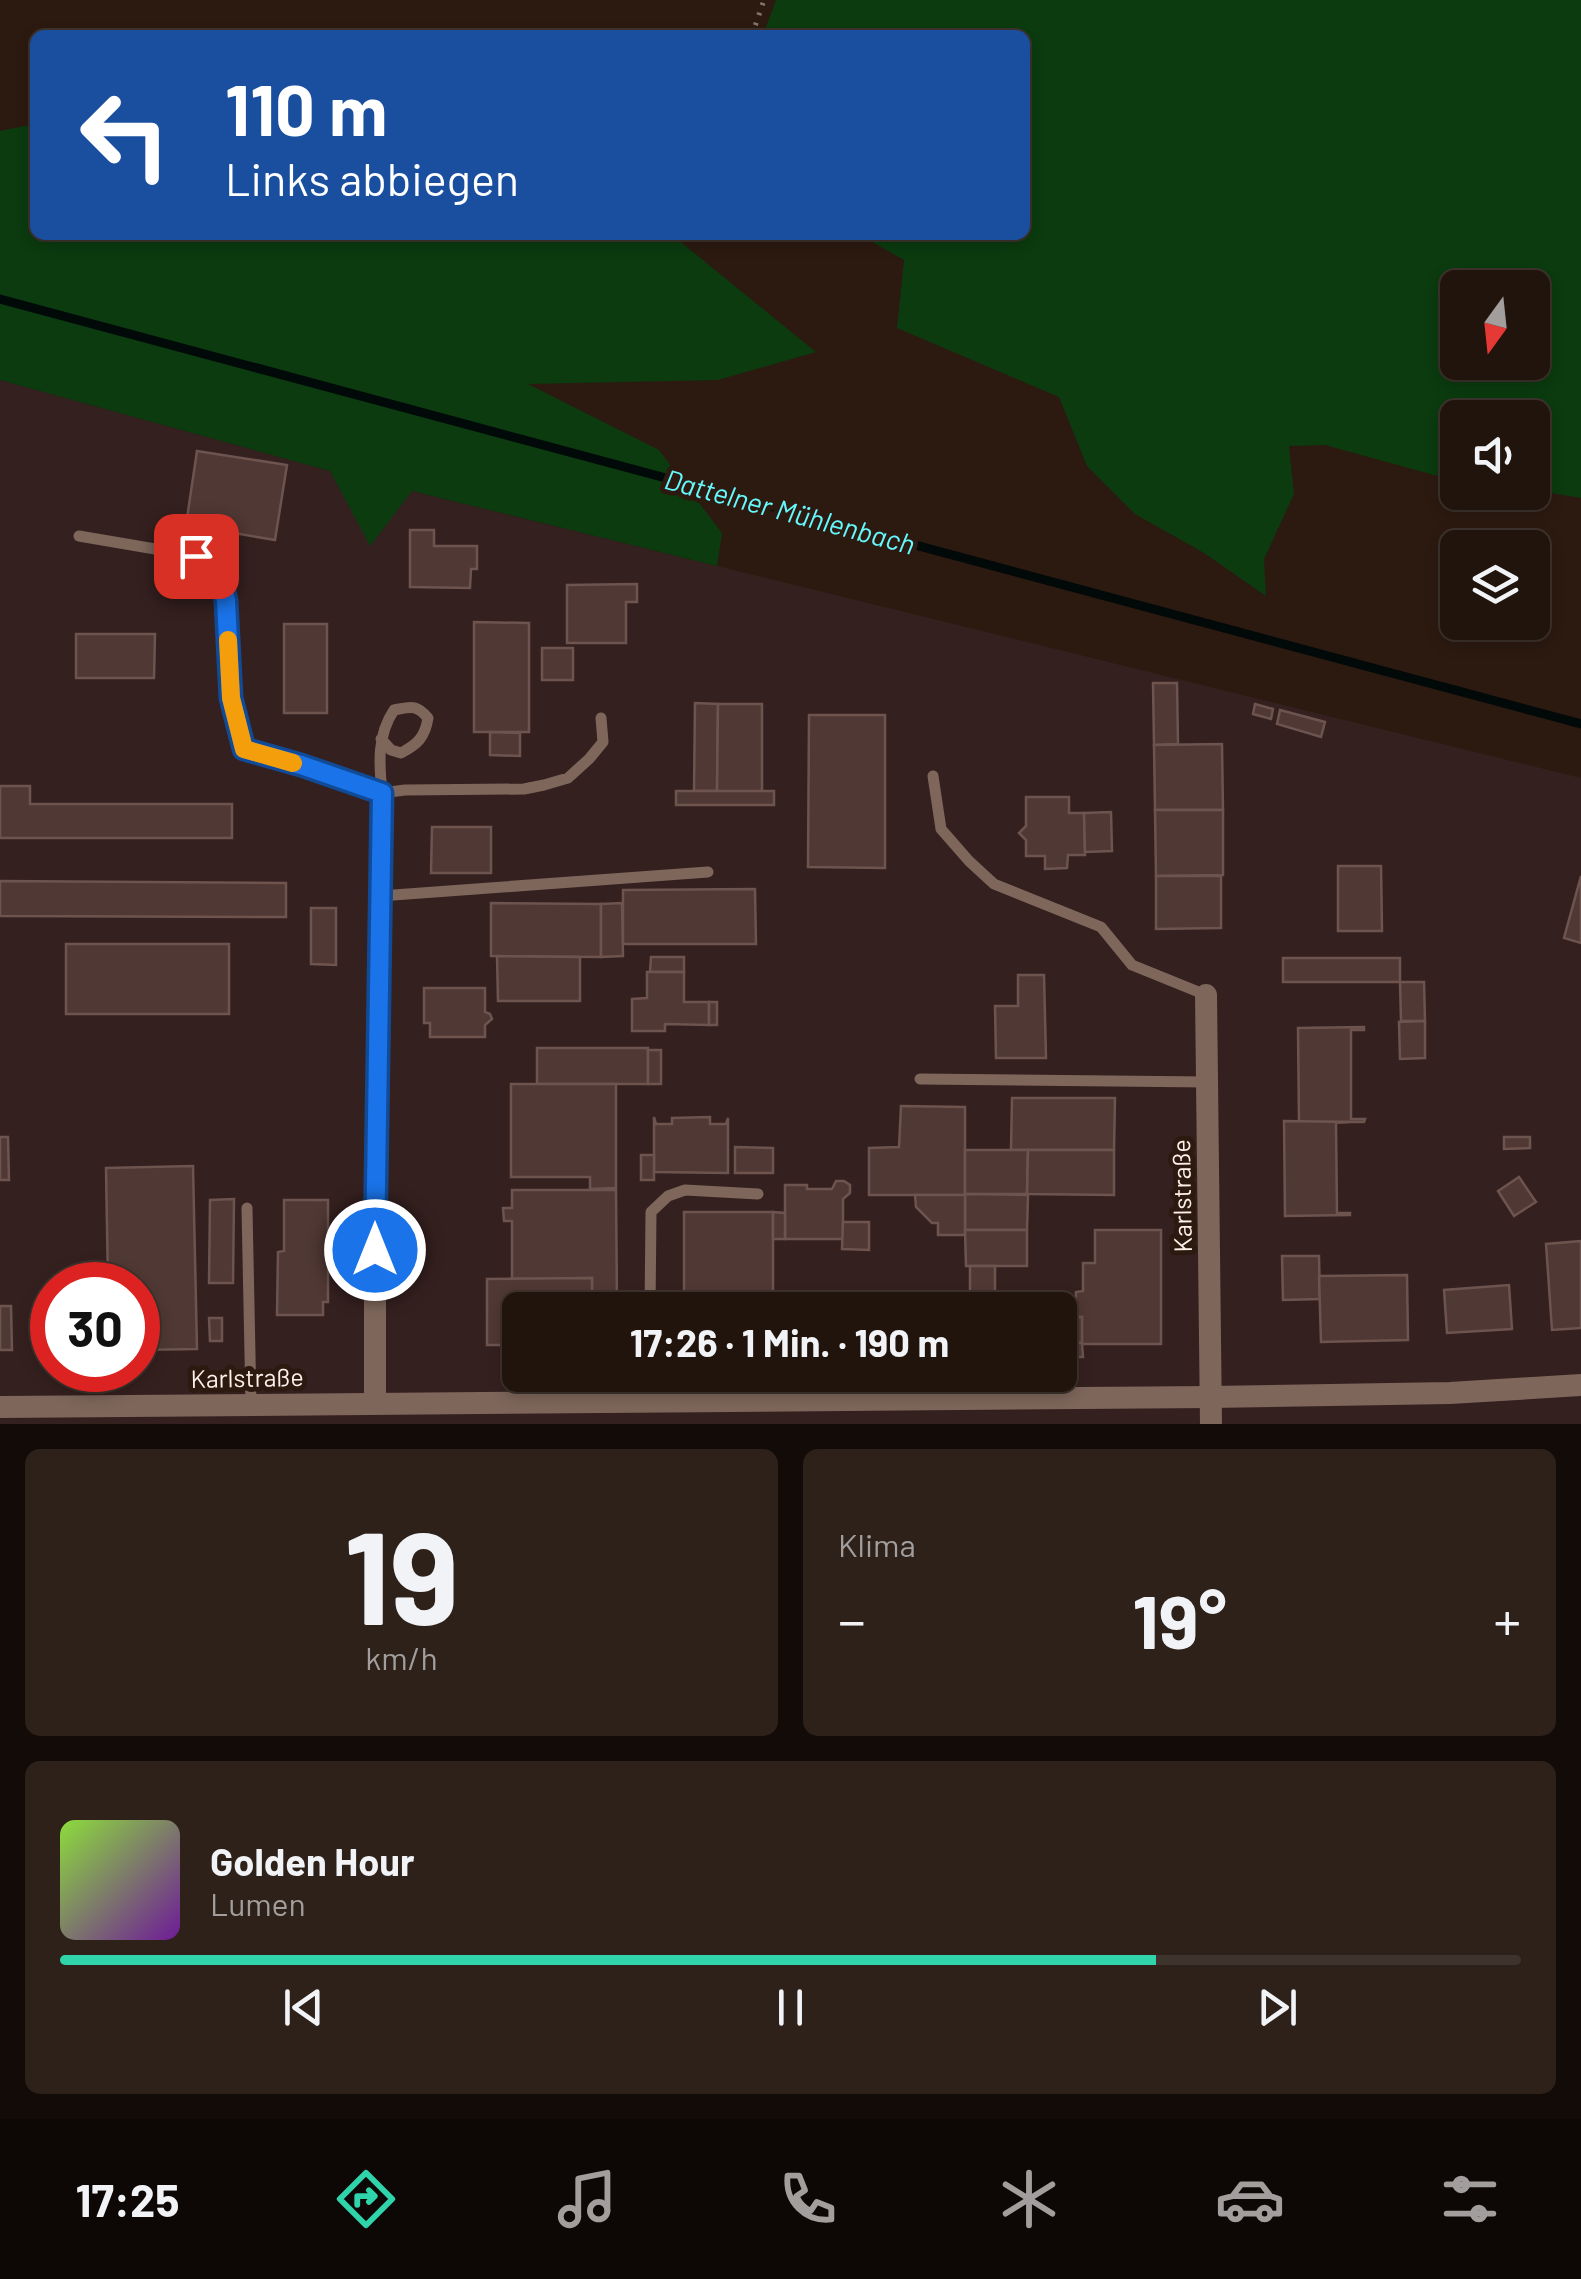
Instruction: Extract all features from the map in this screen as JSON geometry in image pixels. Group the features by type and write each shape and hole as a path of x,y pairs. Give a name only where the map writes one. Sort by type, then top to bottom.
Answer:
{"street":[{"path":"376,1408 382,793"},
{"name":"Karlstraße","path":"1206,995 1211,1424"},
{"name":"Karlstraße","path":"0,1407 251,1404 376,1408 649,1401 1211,1397 1450,1393 1581,1384"}],"lane":[{"path":"79,536 196,556 220,574 226,601 231,698 244,749 382,793 524,789 568,778 589,759 602,742 602,718"},
{"path":"381,739 391,750 401,752 416,746 426,733 428,718 411,707 394,710 385,723 381,739 379,766 382,793"},
{"path":"933,776 941,829 994,884 1101,926 1132,966 1206,995"},
{"path":"380,896 708,872"},
{"path":"920,1079 1207,1082"},
{"path":"650,1292 651,1212 668,1196 684,1190 758,1194"},
{"path":"246,1208 251,1404"},
{"path":"649,1392 649,1401"}],"path":[{"path":"754,30 764,0"}],"shaded area":[{"path":"0,380 330,471 1581,778 1581,1424 0,1424"}],"green space":[{"path":"776,0 1581,0 1581,498 1550,493 1550,400 1440,400 1440,476 1325,445 1289,446 1294,494 1264,559 1266,596 1204,553 1135,514 1087,466 1059,397 897,328 904,260 869,240 1030,240 1030,30 765,30"},
{"path":"30,125 30,240 678,240 816,352 718,380 528,384 659,450 722,533 717,566 412,491 370,546 330,471 0,380 0,131"}],"building":[{"path":"197,451 287,465 275,540 186,525"},
{"path":"410,530 434,530 434,546 477,546 477,569 471,569 470,588 410,587"},
{"path":"637,584 637,602 626,602 626,643 567,643 567,585"},
{"path":"474,622 529,623 529,732 474,732"},
{"path":"284,624 327,624 327,713 284,713"},
{"path":"76,634 155,634 154,678 76,678"},
{"path":"542,648 573,648 573,680 542,680"},
{"path":"1153,683 1177,683 1178,744 1154,745"},
{"path":"695,703 718,704 717,791 694,791"},
{"path":"718,704 762,704 762,792 717,791"},
{"path":"1255,704 1273,709 1271,719 1253,714"},
{"path":"1280,710 1325,722 1321,737 1277,724"},
{"path":"809,715 885,715 885,868 808,867"},
{"path":"490,732 520,733 520,756 490,755"},
{"path":"1222,744 1223,810 1155,810 1154,745"},
{"path":"0,786 30,786 30,804 232,804 232,838 0,838"},
{"path":"676,791 774,791 774,805 676,805"},
{"path":"1026,797 1069,797 1069,813 1084,813 1085,855 1068,855 1067,868 1045,869 1045,856 1026,856 1026,840 1019,833 1026,826"},
{"path":"1155,810 1223,810 1223,875 1156,876"},
{"path":"1111,812 1112,851 1085,852 1084,813"},
{"path":"432,827 491,827 491,873 431,873"},
{"path":"1338,866 1381,866 1382,931 1338,931"},
{"path":"1156,876 1221,876 1221,928 1156,929"},
{"path":"1581,876 1581,943 1564,938"},
{"path":"0,881 286,883 286,917 0,916"},
{"path":"755,889 756,944 623,944 623,890"},
{"path":"491,903 601,904 601,957 491,956"},
{"path":"622,903 623,956 601,957 601,904"},
{"path":"311,908 336,908 336,965 311,964"},
{"path":"66,944 229,944 229,1014 66,1014"},
{"path":"497,956 580,957 580,1001 498,1001"},
{"path":"651,957 684,957 684,972 650,972"},
{"path":"1283,958 1400,958 1400,982 1283,982"},
{"path":"647,972 684,972 684,1002 709,1002 709,1025 665,1024 665,1031 632,1031 632,999 647,998"},
{"path":"1018,975 1044,975 1046,1058 996,1058 995,1006 1018,1006"},
{"path":"1400,982 1424,982 1425,1021 1401,1021"},
{"path":"424,988 485,988 485,1012 492,1019 485,1025 485,1037 430,1037 430,1023 424,1023"},
{"path":"709,1002 717,1002 717,1025 709,1025"},
{"path":"1425,1021 1425,1058 1400,1059 1399,1022"},
{"path":"1364,1027 1351,1030 1351,1119 1365,1119 1364,1122 1299,1122 1298,1028"},
{"path":"537,1048 648,1048 648,1084 537,1084"},
{"path":"648,1050 661,1050 661,1084 648,1084"},
{"path":"511,1084 616,1084 616,1188 590,1189 590,1177 511,1177"},
{"path":"1012,1098 1115,1098 1114,1150 1011,1150"},
{"path":"901,1106 965,1107 965,1195 869,1195 869,1148 899,1147"},
{"path":"654,1117 656,1124 672,1124 672,1118 710,1117 710,1124 726,1124 728,1118 728,1173 654,1172"},
{"path":"1284,1121 1349,1122 1336,1123 1337,1213 1350,1215 1285,1216"},
{"path":"0,1137 8,1137 9,1180 0,1180"},
{"path":"1504,1137 1530,1137 1530,1148 1504,1149"},
{"path":"735,1147 773,1148 773,1173 735,1173"},
{"path":"965,1150 1028,1150 1027,1194 965,1194"},
{"path":"1028,1150 1114,1150 1114,1195 1027,1194"},
{"path":"641,1155 654,1155 654,1180 641,1180"},
{"path":"193,1166 197,1349 160,1350 160,1262 108,1262 106,1168"},
{"path":"1519,1177 1536,1202 1514,1216 1498,1191"},
{"path":"836,1181 850,1185 850,1193 843,1199 843,1239 785,1239 785,1185 832,1189"},
{"path":"512,1190 616,1190 617,1292 592,1292 592,1278 512,1279 512,1221 504,1221 503,1208 512,1208"},
{"path":"965,1194 1028,1195 1027,1230 965,1230"},
{"path":"915,1195 965,1195 965,1235 938,1235 938,1223 932,1223 916,1207"},
{"path":"234,1199 233,1283 209,1283 210,1200"},
{"path":"284,1200 328,1200 328,1302 323,1302 323,1315 277,1315 278,1252 284,1251"},
{"path":"684,1212 773,1212 773,1292 684,1292"},
{"path":"773,1212 785,1213 785,1239 773,1239"},
{"path":"843,1222 869,1222 869,1250 842,1249"},
{"path":"965,1230 1027,1230 1027,1266 966,1266"},
{"path":"1095,1230 1161,1230 1161,1344 1082,1344 1082,1317 1077,1317 1076,1292 1083,1291 1083,1263 1095,1263"},
{"path":"1581,1241 1581,1328 1552,1330 1546,1244"},
{"path":"1282,1256 1319,1256 1320,1299 1283,1300"},
{"path":"970,1266 995,1266 995,1292 970,1292"},
{"path":"1407,1275 1408,1340 1321,1342 1319,1276"},
{"path":"592,1278 592,1292 502,1292 502,1345 487,1345 487,1279"},
{"path":"1509,1285 1512,1329 1447,1333 1444,1290"},
{"path":"0,1306 11,1306 12,1350 0,1350"},
{"path":"1077,1317 1082,1317 1082,1343 1077,1343"},
{"path":"209,1318 222,1318 222,1341 210,1341"},
{"path":"1077,1343 1082,1343 1083,1357 1077,1357"}],"waterway":[{"name":"Dattelner Mühlenbach","path":"0,299 1581,724"}],"slow traffic":[{"path":"228,640 231,698 244,749 293,763"}],"route":[{"path":"196,556 220,574 226,601 231,698 244,749 382,793 375,1250"}]}
